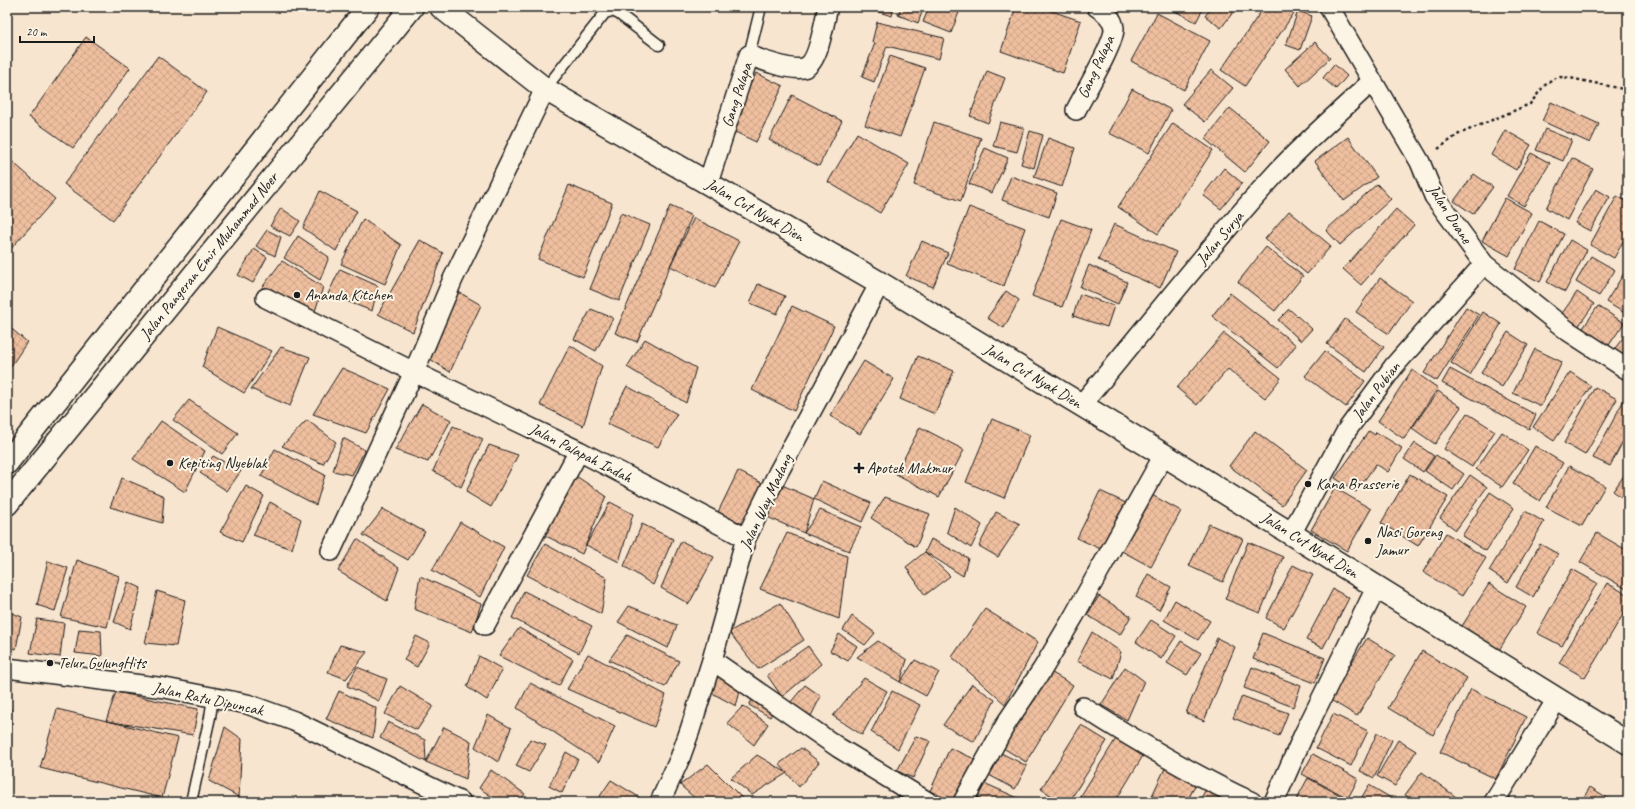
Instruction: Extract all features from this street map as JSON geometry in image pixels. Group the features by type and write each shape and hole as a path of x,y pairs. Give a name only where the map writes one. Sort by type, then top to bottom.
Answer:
{"street":[{"name":"Jalan Pangeran Emir Muhammad Noer","path":"7,463 368,7"},
{"name":"Jalan Pangeran Emir Muhammad Noer","path":"7,504 412,7"},
{"name":"Jalan Cut Nyak Dien","path":"441,7 545,89 880,283 1081,404 1377,586 1628,743"},
{"name":"Gang Palapa","path":"708,183 749,55 796,69 804,68 810,64 816,56 828,7"},
{"name":"Gang Palapa","path":"1076,110 1108,49 1114,28 1109,15 1097,7"},
{"name":"Jalan Duane","path":"1329,7 1371,82 1420,162 1434,196 1484,264 1568,331 1628,370"},
{"name":"Jalan Surya","path":"1081,404 1151,323 1210,248 1280,169 1371,82"},
{"path":"331,551 414,372 453,280 545,89"},
{"name":"Jalan Pubian","path":"1291,534 1347,430 1394,366 1484,264"},
{"name":"Jalan Way Madang","path":"660,802 680,758 712,660 746,538 778,473 880,283"},
{"name":"Jalan Palapah Indah","path":"266,298 414,372 579,451 746,538"},
{"path":"132,306 154,324"},
{"path":"485,624 579,451"},
{"path":"963,802 1007,722 1042,670 1074,616 1164,455"},
{"path":"1274,802 1304,734 1377,586"},
{"path":"712,660 839,748 928,802"},
{"name":"Jalan Ratu Dipuncak","path":"7,668 165,688 247,704 294,721 461,802"},
{"path":"1494,802 1558,699"},
{"path":"1083,707 1163,757 1210,783 1252,802"}],"lane":[{"path":"749,55 761,7"},
{"path":"545,89 605,12 612,10 619,14 659,44"},
{"path":"191,802 213,698"}],"path":[{"path":"1420,162 1459,134 1530,104 1543,87 1552,79 1560,77 1570,78 1628,90"}],"building":[{"path":"862,7 894,7 892,16"},
{"path":"901,7 924,7 918,23 898,15"},
{"path":"929,7 961,7 951,33 923,22"},
{"path":"1016,7 1040,7 1081,21 1063,73 1001,51"},
{"path":"1167,7 1204,7 1196,22"},
{"path":"1212,7 1237,7 1221,28 1205,16"},
{"path":"1264,7 1298,7 1245,86 1221,70"},
{"path":"1298,11 1312,16 1300,50 1286,45"},
{"path":"1157,13 1210,41 1184,90 1131,61"},
{"path":"877,22 944,38 939,59 887,46 874,82 862,77 875,43 872,42"},
{"path":"86,37 130,68 73,148 29,117"},
{"path":"1315,42 1330,58 1300,86 1285,69"},
{"path":"158,56 207,92 113,220 64,184"},
{"path":"890,56 925,68 900,137 865,125"},
{"path":"1334,64 1347,76 1336,89 1323,78"},
{"path":"1211,70 1233,88 1205,122 1182,104"},
{"path":"987,71 1005,78 988,123 970,116"},
{"path":"756,73 783,86 756,142 729,129"},
{"path":"1132,89 1171,110 1149,153 1109,133"},
{"path":"792,95 842,121 819,166 769,140"},
{"path":"1551,102 1599,124 1590,143 1542,121"},
{"path":"1230,108 1270,141 1245,172 1205,139"},
{"path":"934,122 981,138 961,201 914,185"},
{"path":"1000,122 1024,128 1017,152 993,146"},
{"path":"1173,123 1213,150 1158,234 1118,207"},
{"path":"1545,129 1572,140 1563,161 1536,150"},
{"path":"1505,130 1531,145 1516,170 1491,155"},
{"path":"1030,131 1043,135 1034,168 1021,164"},
{"path":"857,133 909,164 880,213 828,182"},
{"path":"1348,137 1377,177 1344,201 1315,161"},
{"path":"1048,138 1075,148 1062,187 1034,177"},
{"path":"985,148 1008,158 992,193 969,184"},
{"path":"1531,153 1550,163 1524,206 1507,196"},
{"path":"7,157 55,199 7,253"},
{"path":"1572,158 1593,169 1567,220 1546,208"},
{"path":"1224,168 1242,183 1221,209 1203,195"},
{"path":"1474,174 1493,187 1473,214 1454,201"},
{"path":"1011,176 1057,193 1049,217 1002,200"},
{"path":"1377,184 1391,199 1340,245 1326,230"},
{"path":"569,185 612,203 583,277 538,259"},
{"path":"1596,189 1610,197 1590,231 1575,223"},
{"path":"320,191 357,211 336,251 303,228"},
{"path":"1617,196 1628,202 1628,233 1614,258 1590,245"},
{"path":"1505,198 1532,213 1509,256 1482,241"},
{"path":"670,206 692,216 637,342 615,333"},
{"path":"969,207 1025,228 1004,286 947,264"},
{"path":"281,208 300,221 290,236 270,226"},
{"path":"1396,209 1414,225 1361,285 1343,269"},
{"path":"1289,211 1331,246 1307,274 1265,239"},
{"path":"621,213 650,225 619,301 590,289"},
{"path":"694,218 739,241 715,288 670,266"},
{"path":"363,219 401,245 385,284 341,264"},
{"path":"1061,219 1091,230 1062,307 1032,296"},
{"path":"1539,221 1564,234 1540,282 1515,269"},
{"path":"1114,224 1176,252 1160,288 1098,260"},
{"path":"267,230 281,237 275,256 256,246"},
{"path":"298,236 329,257 320,280 284,258"},
{"path":"420,240 443,253 413,332 378,314"},
{"path":"1570,240 1587,250 1565,292 1547,282"},
{"path":"922,241 948,253 933,287 906,276"},
{"path":"1266,247 1303,276 1275,311 1238,282"},
{"path":"254,249 267,257 253,283 238,275"},
{"path":"1591,256 1615,270 1599,296 1576,282"},
{"path":"282,261 323,287 313,317 261,289"},
{"path":"1089,265 1127,282 1118,304 1080,287"},
{"path":"1628,267 1628,315 1606,302"},
{"path":"340,269 378,286 372,311 328,294"},
{"path":"1380,278 1412,301 1389,334 1356,312"},
{"path":"758,284 785,296 777,314 750,303"},
{"path":"457,291 481,305 450,372 430,359"},
{"path":"1006,291 1019,300 1004,328 987,318"},
{"path":"1577,292 1594,304 1578,327 1561,315"},
{"path":"1230,293 1296,345 1278,368 1212,316"},
{"path":"1080,294 1114,306 1107,327 1073,316"},
{"path":"792,306 834,326 794,411 752,390"},
{"path":"1598,306 1624,323 1607,348 1581,331"},
{"path":"1466,307 1479,315 1437,381 1424,373"},
{"path":"591,309 613,318 596,351 574,339"},
{"path":"1289,309 1312,329 1301,341 1278,320"},
{"path":"1483,312 1501,324 1470,375 1451,363"},
{"path":"1345,319 1384,347 1366,372 1327,344"},
{"path":"7,325 27,342 7,372"},
{"path":"217,327 272,351 244,393 202,367"},
{"path":"1628,331 1628,362 1613,351"},
{"path":"1508,332 1528,345 1502,387 1481,373"},
{"path":"1224,333 1281,378 1265,398 1228,369 1197,405 1177,388"},
{"path":"645,339 696,368 686,403 627,367"},
{"path":"570,345 602,366 583,426 540,405"},
{"path":"281,347 310,357 290,406 251,389"},
{"path":"1535,349 1562,362 1541,406 1513,393"},
{"path":"1325,351 1365,381 1346,407 1305,376"},
{"path":"918,356 954,371 935,414 900,399"},
{"path":"864,361 894,379 860,434 830,416"},
{"path":"342,368 390,389 366,433 313,414"},
{"path":"1450,369 1536,415 1529,429 1442,383"},
{"path":"1412,370 1438,388 1404,439 1378,421"},
{"path":"1570,372 1591,386 1554,441 1533,427"},
{"path":"627,386 677,414 658,447 607,424"},
{"path":"1595,387 1617,399 1585,455 1564,443"},
{"path":"1438,391 1461,407 1435,444 1412,428"},
{"path":"1626,396 1628,397 1628,432 1610,466 1593,458"},
{"path":"189,400 238,433 222,454 173,420"},
{"path":"422,404 451,420 428,462 395,450"},
{"path":"1467,413 1495,431 1472,467 1444,449"},
{"path":"992,419 1030,435 1004,498 966,482"},
{"path":"307,420 336,442 323,464 282,446"},
{"path":"161,421 205,451 185,492 133,459"},
{"path":"453,426 483,439 461,487 433,471"},
{"path":"920,427 964,450 939,497 896,474"},
{"path":"1255,431 1307,470 1282,505 1229,466"},
{"path":"1369,431 1375,435 1376,432 1402,448 1388,472 1376,464 1356,492 1335,478"},
{"path":"1502,432 1528,450 1502,487 1476,469"},
{"path":"343,438 365,450 352,475 333,471"},
{"path":"1415,443 1434,456 1423,472 1404,459"},
{"path":"489,445 518,455 491,507 466,492"},
{"path":"1535,446 1563,463 1540,501 1513,484"},
{"path":"275,449 325,475 316,505 261,476"},
{"path":"1436,455 1464,474 1453,490 1425,471"},
{"path":"213,456 241,471 227,491 200,473"},
{"path":"1569,466 1605,486 1582,526 1546,507"},
{"path":"1628,470 1628,502 1613,491"},
{"path":"738,471 763,484 744,525 718,512"},
{"path":"1410,474 1448,497 1418,546 1381,523"},
{"path":"1470,475 1487,487 1456,530 1440,518"},
{"path":"576,476 606,496 582,554 544,535"},
{"path":"122,478 164,496 162,523 110,507"},
{"path":"822,481 871,503 862,522 814,499"},
{"path":"782,485 814,499 804,533 765,516"},
{"path":"246,486 264,496 242,542 220,532"},
{"path":"1335,488 1371,509 1347,551 1311,530"},
{"path":"1100,491 1128,504 1105,551 1077,538"},
{"path":"1490,492 1514,508 1486,551 1462,536"},
{"path":"1150,494 1181,511 1151,567 1120,550"},
{"path":"885,497 930,514 916,547 871,518"},
{"path":"270,502 301,519 292,549 253,535"},
{"path":"610,502 633,514 619,562 586,545"},
{"path":"955,507 982,525 971,548 947,532"},
{"path":"383,509 425,532 408,560 363,535"},
{"path":"820,510 861,527 849,551 804,533"},
{"path":"1525,511 1544,522 1508,583 1489,571"},
{"path":"996,512 1020,524 998,557 979,546"},
{"path":"460,522 504,547 480,597 432,570"},
{"path":"642,524 673,539 653,585 624,566"},
{"path":"1209,524 1243,539 1223,582 1189,566"},
{"path":"787,533 847,556 839,619 760,589"},
{"path":"1446,533 1486,558 1462,596 1423,572"},
{"path":"1597,533 1628,551 1628,590 1580,562"},
{"path":"357,539 399,568 387,601 338,571"},
{"path":"931,539 968,558 963,576 925,552"},
{"path":"681,541 714,557 689,604 661,588"},
{"path":"1248,542 1283,557 1260,613 1225,599"},
{"path":"545,544 607,578 601,614 527,575"},
{"path":"1540,544 1558,554 1533,597 1516,587"},
{"path":"925,552 950,576 925,595 906,567"},
{"path":"77,560 119,576 107,627 61,617"},
{"path":"48,561 68,568 55,611 37,605"},
{"path":"1293,565 1313,575 1284,628 1266,618"},
{"path":"1572,569 1597,583 1562,646 1537,633"},
{"path":"1148,574 1171,587 1159,610 1136,597"},
{"path":"420,576 481,604 472,632 414,609"},
{"path":"128,582 141,588 130,629 114,622"},
{"path":"1607,583 1628,595 1628,606 1585,678 1559,663"},
{"path":"1489,584 1526,607 1499,650 1462,626"},
{"path":"1333,589 1349,598 1323,648 1306,640"},
{"path":"157,591 185,600 176,646 145,643"},
{"path":"524,591 592,626 579,653 512,618"},
{"path":"1099,596 1131,616 1120,635 1087,615"},
{"path":"1175,600 1210,621 1198,640 1164,620"},
{"path":"780,603 804,640 758,669 729,632"},
{"path":"629,606 677,625 668,648 618,622"},
{"path":"985,609 1038,642 1005,704 952,657"},
{"path":"7,611 22,617 16,649 7,646"},
{"path":"852,616 875,633 865,645 843,630"},
{"path":"37,619 64,623 60,657 30,653"},
{"path":"1151,620 1176,636 1161,659 1136,642"},
{"path":"519,628 573,659 559,686 499,656"},
{"path":"79,629 101,631 102,656 75,653"},
{"path":"1092,632 1121,652 1113,679 1077,661"},
{"path":"1263,633 1325,658 1315,683 1253,659"},
{"path":"839,634 857,646 848,661 830,651"},
{"path":"627,635 679,661 665,687 609,660"},
{"path":"416,636 430,643 417,667 404,660"},
{"path":"1217,638 1235,647 1204,721 1186,713"},
{"path":"1367,638 1395,655 1357,716 1329,699"},
{"path":"878,641 907,660 900,682 857,657"},
{"path":"1181,641 1201,653 1187,675 1167,663"},
{"path":"340,645 367,652 346,679 328,672"},
{"path":"808,646 821,664 782,697 767,675"},
{"path":"1422,651 1467,678 1433,735 1388,708"},
{"path":"588,654 666,695 654,727 567,689"},
{"path":"479,656 502,669 487,700 467,687"},
{"path":"915,660 939,672 926,696 900,682"},
{"path":"357,667 387,679 379,701 347,686"},
{"path":"1125,667 1144,681 1127,720 1101,705"},
{"path":"1252,667 1301,686 1293,707 1244,688"},
{"path":"1047,670 1073,685 1026,762 1000,746"},
{"path":"718,674 741,688 736,706 710,692"},
{"path":"864,678 887,691 862,735 833,716"},
{"path":"530,683 615,726 599,762 517,708"},
{"path":"972,684 995,700 974,742 943,725"},
{"path":"805,685 821,696 811,716 790,703"},
{"path":"400,686 433,706 417,730 385,714"},
{"path":"1471,689 1526,717 1496,779 1440,752"},
{"path":"339,691 376,708 373,738 326,719"},
{"path":"892,691 920,705 898,749 871,732"},
{"path":"116,692 198,709 193,735 106,721"},
{"path":"1242,696 1288,713 1279,736 1233,718"},
{"path":"754,697 774,710 770,717 749,705"},
{"path":"743,706 768,724 754,745 727,723"},
{"path":"7,708 11,709 9,778 7,778"},
{"path":"57,709 178,738 162,798 40,768"},
{"path":"1333,714 1368,731 1351,766 1316,748"},
{"path":"488,715 511,728 498,762 475,747"},
{"path":"388,722 425,740 426,762 380,738"},
{"path":"1081,725 1107,741 1069,802 1061,802 1041,789"},
{"path":"225,727 242,739 239,797 209,781"},
{"path":"444,727 471,741 466,779 426,762"},
{"path":"1377,733 1392,740 1374,778 1360,771"},
{"path":"916,736 930,741 913,778 897,771"},
{"path":"1117,737 1144,754 1115,802 1077,802"},
{"path":"530,739 546,745 529,772 516,766"},
{"path":"1398,740 1416,751 1395,786 1377,776"},
{"path":"801,748 819,762 799,787 779,764"},
{"path":"950,748 977,760 954,802 930,791"},
{"path":"566,752 578,759 562,793 549,786"},
{"path":"999,752 1027,766 1015,789 987,774"},
{"path":"1313,754 1358,779 1348,798 1302,774"},
{"path":"757,755 787,773 752,795 731,778"},
{"path":"708,764 746,802 699,802 680,785"},
{"path":"1167,764 1198,779 1187,802 1149,802"},
{"path":"491,770 525,794 518,802 500,802 479,788"},
{"path":"1422,772 1463,802 1415,802 1405,795"},
{"path":"1308,778 1351,801 1351,802 1295,802"},
{"path":"611,780 647,802 596,802"},
{"path":"984,783 1027,802 976,802"},
{"path":"1369,785 1398,802 1359,802"},
{"path":"1590,787 1614,802 1581,802"},
{"path":"1206,789 1231,802 1199,802"}],"place":[{"name":"Ananda Kitchen","path":"297,295"},
{"name":"Kepiting Nyeblak","path":"170,463"},
{"name":"Apotek Makmur","path":"859,468"},
{"name":"Kana Brasserie","path":"1308,484"},
{"name":"Nasi Goreng Jamur","path":"1368,541"},
{"name":"Telur GulungHits","path":"50,663"}]}
